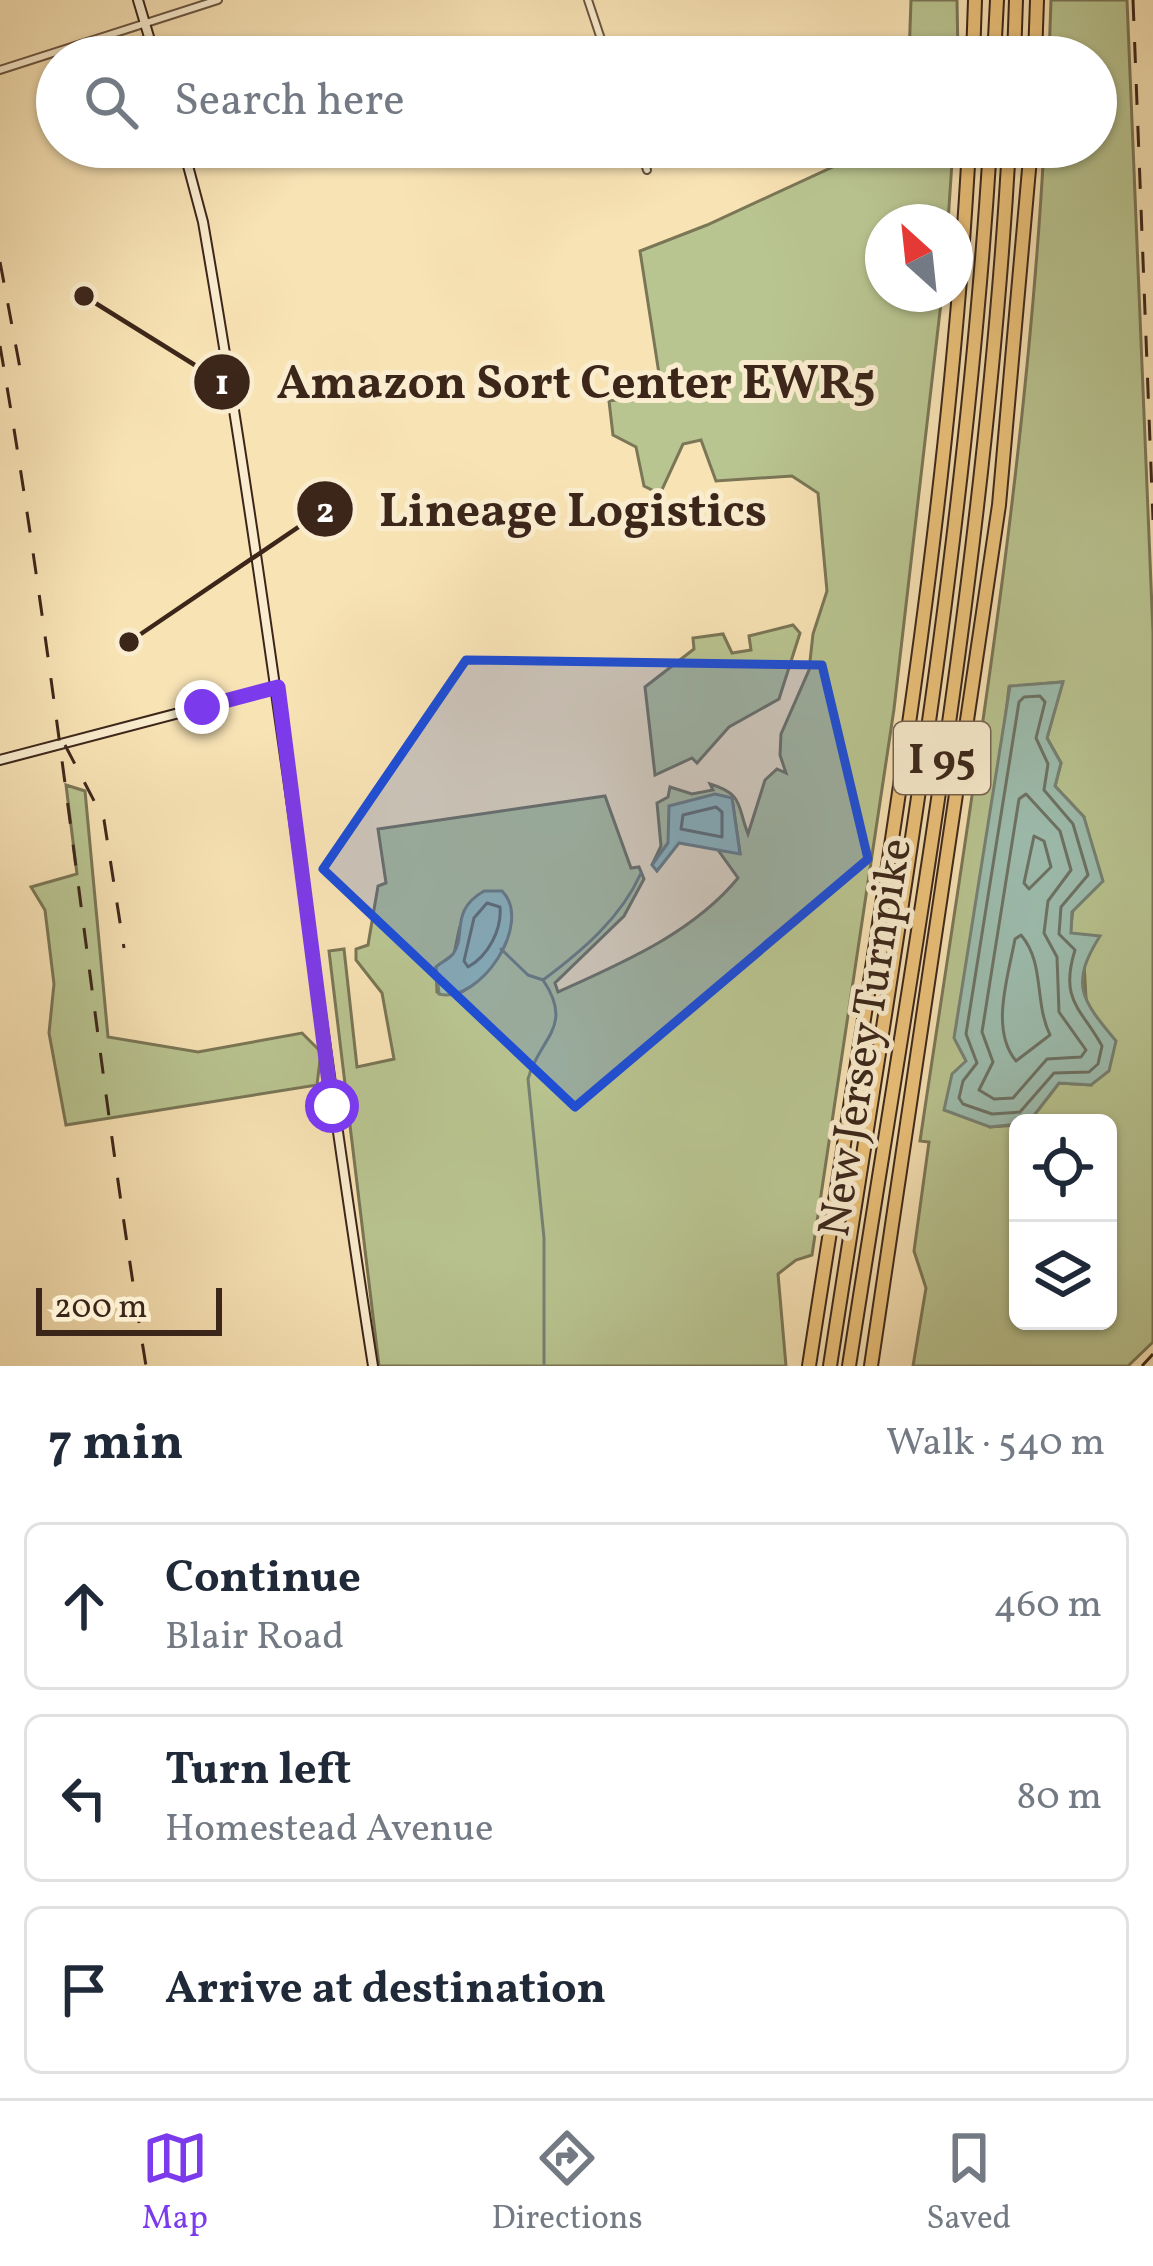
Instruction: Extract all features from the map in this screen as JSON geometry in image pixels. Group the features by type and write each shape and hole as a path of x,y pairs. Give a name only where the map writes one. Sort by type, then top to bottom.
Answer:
{"highway":[{"path":"974,36 975,0"},
{"path":"995,36 997,0"},
{"path":"1015,36 1016,0"},
{"path":"1036,36 1037,0"},
{"name":"New Jersey Turnpike","path":"809,1366 936,521 968,168"},
{"name":"New Jersey Turnpike","path":"830,1366 951,568 988,168"},
{"name":"New Jersey Turnpike","path":"850,1366 970,571 1008,168"},
{"name":"New Jersey Turnpike","path":"871,1366 999,505 1029,168"}],"street":[{"path":"138,0 149,36"},
{"path":"107,36 218,0"},
{"path":"588,0 601,36"},
{"path":"0,70 36,59"},
{"path":"188,168 208,245 278,687 332,1106 373,1366"},
{"path":"0,760 278,687"}],"highlighted area":[{"path":"466,660 822,665 868,859 575,1107 323,869"}],"green space":[{"path":"911,0 957,0 958,36 910,36"},
{"path":"1051,0 1127,0 1153,633 1153,1342 1128,1366 913,1366 926,1288 914,1251 929,1142 920,1141 976,770 1024,397 1043,168 1117,168 1117,36 1050,36","holes":["1062,682 1047,738 1061,763 1055,786 1084,817 1070,934 1084,963 1091,1085 1059,1083 1035,1114 1117,1114 1117,1330 1009,1330 1009,1126 990,1127 966,1061 1009,687"]},
{"path":"830,168 952,168 949,204 865,204 865,312 940,312 894,709 812,1255 778,1274 786,1366 379,1366 329,951 344,949 357,1067 394,1059 382,993 356,960 356,949 368,945 378,886 386,883 378,829 605,796 631,868 639,867 644,879 624,916 555,983 558,992 678,931 738,878 718,850 740,853 732,798 668,843 652,865 661,846 657,803 668,797 670,787 692,794 713,790 710,784 729,792 738,802 748,834 765,780 777,769 786,773 780,755 781,734 809,670 813,634 827,591 818,493 792,476 716,481 701,440 683,444 660,494 644,486 636,447 613,435 609,401 662,393 640,251","holes":["459,930 480,977 461,992 437,992 436,967 454,954"]},
{"path":"793,625 800,633 779,699 729,727 697,763 692,758 655,775 645,687 694,649 693,638 723,634 732,653 751,650 749,636"},
{"path":"66,785 85,791 108,1037 198,1052 302,1033 321,1052 317,1085 66,1125 49,1033 54,984 45,910 31,887 77,874"}],"water":[{"path":"1063,682 1047,738 1061,763 1055,786 1084,817 1103,881 1072,912 1071,933 1100,936 1082,980 1088,1003 1116,1041 1109,1071 1091,1085 1059,1083 1035,1114 1009,1114 1009,1125 990,1127 944,1110 952,1074 966,1061 954,1038 1010,686"},
{"path":"715,794 732,798 740,854 679,843 657,871 652,865 668,843 669,806"},
{"path":"484,891 502,891 510,905 507,940 498,958 471,987 439,994 436,967 453,954 466,907"}],"waterway":[{"path":"501,949 528,975 543,980 599,933 623,905 641,873"},
{"path":"543,980 552,996 555,1021 528,1079 544,1238 544,1366"}],"railway":[{"path":"1133,0 1153,520"},
{"path":"0,262 20,368"},
{"path":"0,346 40,600 146,1366"},
{"path":"65,745 104,820 124,948"},
{"path":"1142,1366 1153,1354"}],"place":[{"name":"Amazon Sort Center EWR5","path":"84,296"},
{"name":"Lineage Logistics","path":"129,642"}],"route":[{"path":"202,707 278,687 332,1106"}]}
